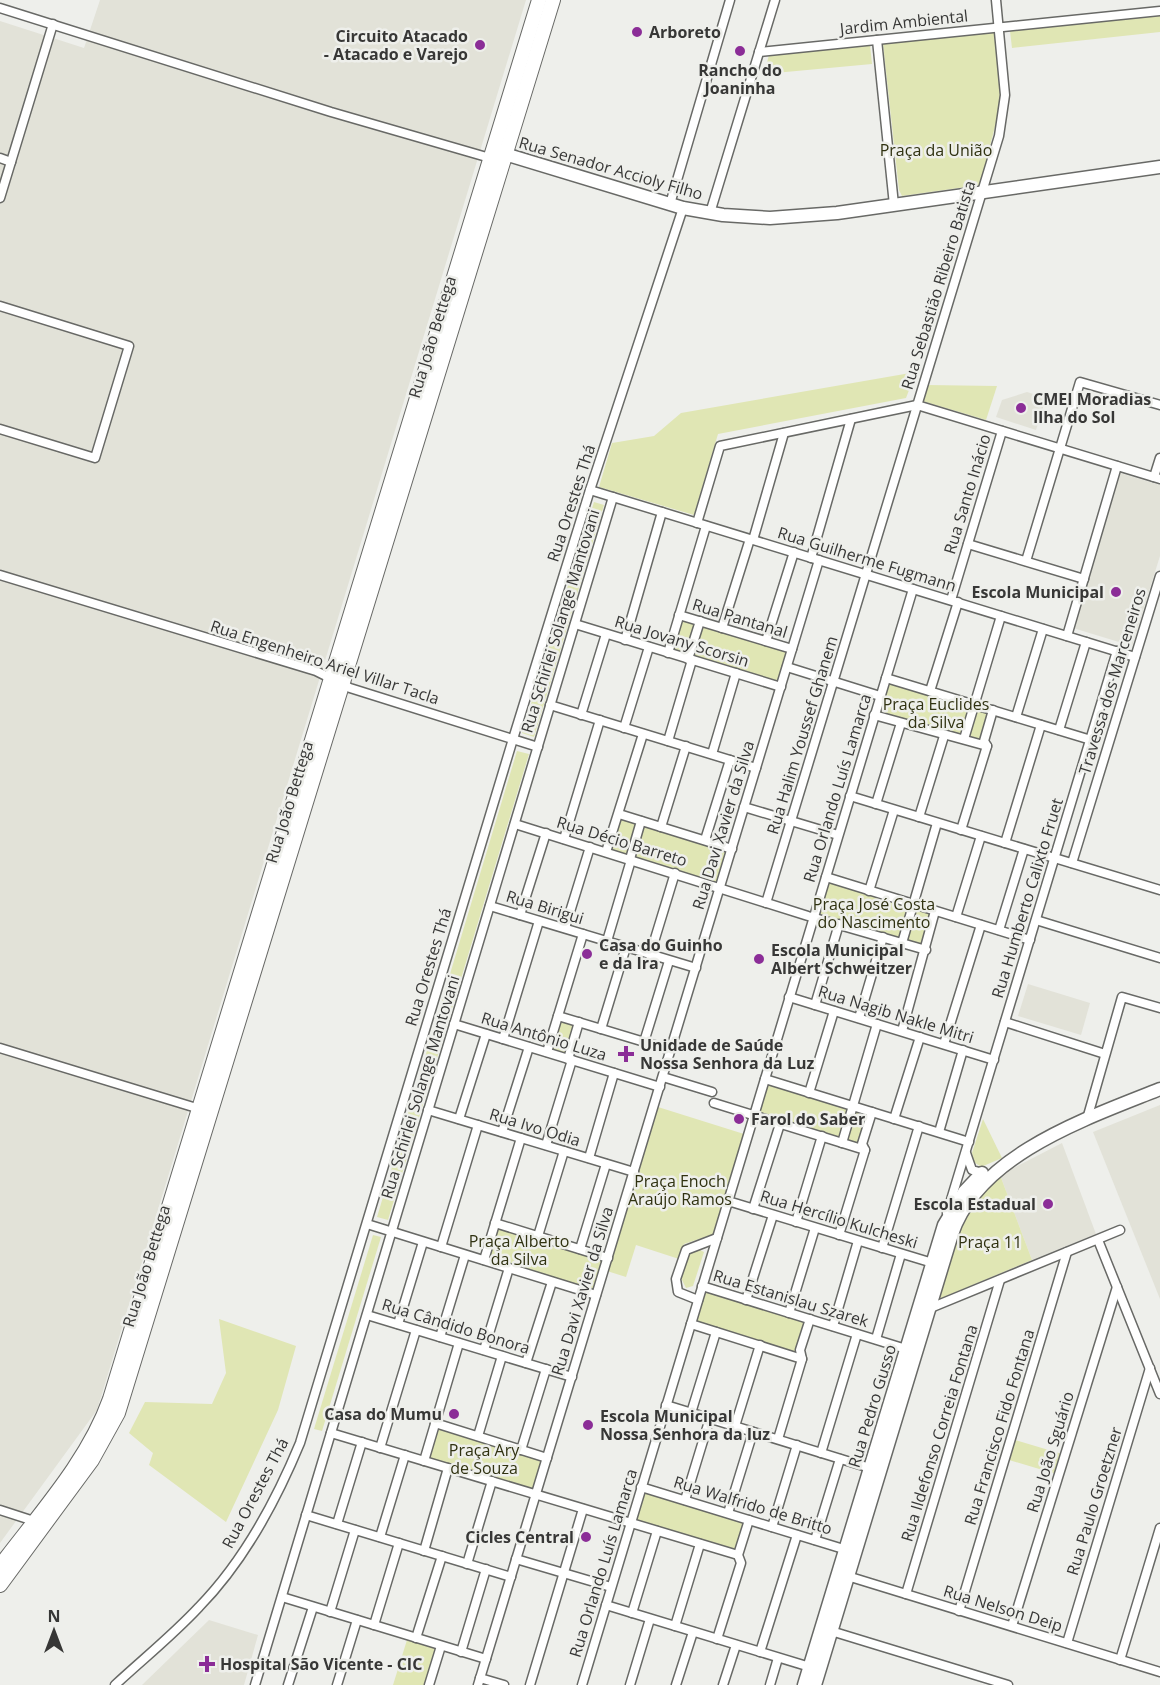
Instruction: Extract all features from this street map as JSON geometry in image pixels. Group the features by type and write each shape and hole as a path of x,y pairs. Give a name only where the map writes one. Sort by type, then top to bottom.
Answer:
{"main road":[{"name":"Rua João Bettega","path":"0,1585 84,1451 105,1412 205,1110 337,681 418,417 490,158 539,0"},
{"name":"Rua João Bettega","path":"422,401 505,154 553,0"},
{"name":"Rua Senador Accioly Filho","path":"490,158 505,154 683,208 754,218 790,218 894,205 1160,167"},
{"name":"Rua Pedro Gusso","path":"937,1265 944,1225 964,1192 983,1173 1087,1119 1160,1089"},
{"name":"Rua Pedro Gusso","path":"804,1685 843,1575 937,1265 964,1205 979,1187 1008,1162"},
{"name":"Rua Pedro Gusso","path":"850,1551 870,1468 906,1349 924,1307"},
{"name":"Rua João Bettega","path":"0,1566 39,1522"},
{"name":"Rua Pedro Gusso","path":"815,1685 831,1631 843,1575"}],"street":[{"path":"670,204 730,0"},
{"path":"710,213 775,0"},
{"name":"Rua Sebastião Ribeiro Batista","path":"866,574 982,192 1005,106 996,0"},
{"path":"0,8 331,112 490,158"},
{"name":"Jardim Ambiental","path":"759,52 1160,10"},
{"path":"0,198 52,24"},
{"path":"877,40 894,205"},
{"path":"0,158 11,162"},
{"name":"Rua Orestes Thá","path":"115,1685 211,1594 235,1563 275,1495 305,1429 590,490 683,208"},
{"path":"0,306 129,346 94,458 0,429"},
{"path":"1026,561 1080,382 1160,405"},
{"path":"668,652 720,446 917,405 1157,478 1160,458"},
{"name":"Rua Davi Xavier da Silva","path":"479,1681 787,667 851,419"},
{"name":"Rua Santo Inácio","path":"930,691 968,544 1002,431"},
{"path":"722,628 752,540 784,433"},
{"path":"1067,636 1118,466"},
{"name":"Rua Guilherme Fugmann","path":"590,490 1135,657"},
{"name":"Rua Schirlei Solange Mantovani","path":"255,1685 613,497"},
{"path":"625,640 662,512"},
{"path":"968,544 1084,579"},
{"path":"766,641 794,552"},
{"name":"Rua Halim Youssef Ghanem","path":"766,903 866,574"},
{"name":"Rua Engenheiro Ariel Villar Tacla","path":"0,575 538,747"},
{"name":"Travessa dos Marceneiros","path":"1072,863 1160,576"},
{"name":"Rua Orlando Luís Lamarca","path":"582,1685 913,589"},
{"name":"Rua Pantanal","path":"679,615 792,649"},
{"path":"964,739 1001,616"},
{"path":"668,741 700,621"},
{"name":"Rua Jovany Scorsin","path":"575,624 781,687"},
{"path":"1016,717 1043,629"},
{"path":"581,715 606,634"},
{"path":"1059,730 1086,642"},
{"path":"624,728 649,647"},
{"name":"Rua Humberto Calixto Fruet","path":"944,1225 1117,651"},
{"path":"787,667 880,696"},
{"path":"712,754 736,673"},
{"path":"886,678 1090,740"},
{"path":"550,705 756,768"},
{"path":"961,830 987,746 984,741 993,710"},
{"path":"874,715 987,746"},
{"path":"564,839 600,720"},
{"path":"876,804 901,723"},
{"path":"1005,843 1041,725"},
{"path":"606,852 643,734"},
{"path":"919,817 944,736"},
{"path":"661,827 686,747"},
{"path":"705,840 730,760"},
{"path":"850,796 1160,890"},
{"path":"744,807 838,836"},
{"path":"869,891 894,810"},
{"path":"619,814 732,849"},
{"path":"607,941 641,821"},
{"path":"902,943 937,823"},
{"name":"Rua Décio Barreto","path":"515,824 766,903 926,950"},
{"path":"520,915 546,833"},
{"path":"956,917 981,836"},
{"path":"565,928 590,847"},
{"path":"999,930 1024,849"},
{"path":"650,955 675,873"},
{"path":"826,877 1030,940"},
{"name":"Rua Birigui","path":"490,906 696,968"},
{"path":"902,1032 935,911"},
{"path":"1036,920 1160,958"},
{"path":"503,1039 539,921"},
{"path":"815,1005 839,924"},
{"path":"944,1044 981,925"},
{"path":"547,1052 583,934"},
{"path":"859,1018 883,937"},
{"path":"601,1029 626,947"},
{"path":"644,1042 669,961"},
{"name":"Rua Nagib Nakle Mitri","path":"789,997 994,1059"},
{"path":"1087,1119 1122,997 1160,1008"},
{"path":"809,1093 834,1011"},
{"path":"558,1016 671,1050"},
{"path":"546,1145 579,1022"},
{"path":"1005,1022 1106,1054"},
{"name":"Rua Antônio Luza","path":"454,1024 660,1087"},
{"path":"842,1143 878,1024"},
{"path":"459,1119 486,1034"},
{"path":"894,1119 920,1037"},
{"path":"502,1132 529,1047"},
{"path":"0,1048 205,1110"},
{"path":"939,1132 963,1050"},
{"path":"589,1158 614,1073"},
{"path":"663,1077 712,1092"},
{"path":"765,1079 969,1142"},
{"path":"714,1103 865,1150"},
{"name":"Rua Ivo Odia","path":"429,1110 634,1172"},
{"path":"839,1235 865,1150 862,1144 872,1112"},
{"path":"753,1209 780,1124"},
{"path":"441,1247 478,1125"},
{"path":"882,1248 919,1126"},
{"path":"796,1222 822,1136"},
{"path":"484,1260 521,1138"},
{"path":"538,1236 564,1151"},
{"path":"965,1153 972,1170 983,1173"},
{"path":"580,1249 606,1164"},
{"name":"Rua Hercílio Kulcheski","path":"728,1201 937,1265"},
{"path":"746,1300 773,1215"},
{"path":"495,1223 608,1258"},
{"path":"367,1224 596,1295"},
{"path":"789,1313 815,1227"},
{"path":"924,1307 1000,1280 1120,1230"},
{"path":"698,1300 678,1292 676,1279 686,1250 717,1238"},
{"path":"1098,1240 1160,1394"},
{"path":"833,1326 858,1241"},
{"path":"398,1324 423,1242"},
{"name":"Rua Francisco Fido Fontana","path":"959,1611 1067,1252"},
{"path":"876,1340 902,1254"},
{"path":"440,1337 465,1255"},
{"path":"484,1350 509,1268"},
{"name":"Rua Ildefonso Correia Fontana","path":"906,1594 1000,1280"},
{"path":"526,1363 552,1281"},
{"name":"Rua Estanislau Szarek","path":"702,1286 906,1349"},
{"name":"Rua João Sguário","path":"1012,1626 1117,1287"},
{"name":"Rua Cândido Bonora","path":"367,1315 572,1377"},
{"path":"778,1439 802,1359 800,1350 810,1319"},
{"path":"691,1324 802,1359"},
{"path":"380,1448 416,1330"},
{"path":"691,1413 716,1332"},
{"path":"821,1453 857,1334"},
{"path":"424,1461 459,1343"},
{"path":"735,1426 760,1346"},
{"path":"477,1436 502,1356"},
{"name":"Rua Paulo Groetzner","path":"1066,1643 1150,1368"},
{"path":"521,1450 546,1369"},
{"path":"666,1405 870,1468"},
{"path":"685,1500 710,1418"},
{"path":"435,1423 547,1458"},
{"path":"728,1513 753,1432"},
{"path":"331,1433 738,1555"},
{"path":"337,1524 362,1442"},
{"path":"772,1527 797,1445"},
{"path":"380,1537 405,1455"},
{"path":"815,1540 840,1459"},
{"path":"424,1551 448,1468"},
{"path":"467,1563 492,1481"},
{"name":"Rua Walfrido de Britto","path":"641,1487 850,1551"},
{"path":"530,1685 583,1509"},
{"path":"0,1510 39,1522"},
{"path":"306,1515 511,1577"},
{"path":"717,1639 741,1563 738,1555 749,1520"},
{"path":"1120,1659 1160,1528"},
{"path":"330,1612 356,1530"},
{"path":"632,1613 657,1531"},
{"path":"760,1652 797,1535"},
{"path":"374,1625 399,1543"},
{"path":"675,1626 700,1544"},
{"path":"417,1638 442,1556"},
{"path":"516,1559 611,1587"},
{"path":"461,1652 486,1569"},
{"name":"Rua Nelson Deip","path":"843,1575 1160,1672"},
{"path":"282,1597 486,1659"},
{"path":"606,1605 810,1667"},
{"path":"288,1685 313,1607"},
{"path":"630,1685 650,1619"},
{"path":"337,1685 357,1620"},
{"path":"831,1631 1008,1685"},
{"path":"676,1685 693,1632"},
{"path":"723,1685 736,1645"},
{"path":"429,1685 441,1646"},
{"path":"770,1685 778,1658"},
{"path":"479,1681 504,1685"}],"shaded area":[{"path":"100,0 526,0 97,1410 0,1543 0,21 84,48"},
{"name":"CMEI Moradias Ilha do Sol","path":"1027,392 1046,398 1036,430 996,417 1002,400"},
{"name":"Escola Municipal","path":"1120,473 1160,485 1160,556 1132,646 1073,628"},
{"path":"1028,984 1090,1003 1081,1035 1018,1016"},
{"path":"1160,1105 1160,1299 1093,1132"},
{"name":"Escola Estadual","path":"1062,1143 1096,1234 1032,1260 1000,1175"},
{"name":"Hospital São Vicente - CIC","path":"209,1620 258,1635 244,1685 142,1685"}],"green space":[{"path":"1160,15 1160,32 1012,48 1010,31"},
{"name":"Praça da União","path":"997,32 1001,103 980,185 902,196 899,190 883,44"},
{"path":"870,45 872,64 764,74 769,55"},
{"path":"916,372 906,398 718,434 694,515 599,487 612,443 654,436 681,413"},
{"path":"927,385 997,386 986,420 922,401"},
{"path":"594,502 604,505 534,737 522,733"},
{"path":"682,620 788,652 778,682 673,650"},
{"name":"Praça Euclides da Silva","path":"888,682 990,713 981,741 878,713"},
{"path":"517,751 529,754 388,1220 377,1217"},
{"path":"622,817 727,850 716,884 612,851"},
{"name":"Praça José Costa do Nascimento","path":"828,882 931,913 921,944 818,913"},
{"path":"561,1020 575,1024 565,1055 551,1051"},
{"path":"767,1083 868,1114 859,1145 758,1114"},
{"name":"Praça Enoch Araújo Ramos","path":"658,1107 744,1134 714,1234 684,1244 679,1259 636,1245 626,1277 607,1271"},
{"path":"983,1119 1002,1158 981,1167 974,1162 972,1153"},
{"name":"Praça 11","path":"1000,1175 1032,1260 939,1299 960,1230 976,1199"},
{"name":"Praça Alberto da Silva","path":"498,1226 602,1259 592,1291 488,1258"},
{"path":"373,1235 381,1237 322,1431 314,1429"},
{"path":"696,1248 704,1252 693,1286 686,1288 681,1278 690,1252"},
{"path":"704,1290 806,1322 796,1352 694,1321"},
{"path":"219,1319 296,1346 278,1410 226,1522 149,1465 153,1453 129,1433 145,1402 212,1404 226,1373"},
{"name":"Praça Ary de Souza","path":"437,1428 542,1461 532,1491 427,1459"},
{"path":"1015,1440 1062,1454 1056,1474 1009,1460"},
{"path":"645,1492 745,1521 737,1551 636,1521"},
{"path":"407,1640 436,1649 425,1685 393,1685"}],"place":[{"name":"Arboreto","path":"637,32"},
{"name":"Circuito Atacado - Atacado e Varejo","path":"480,45"},
{"name":"Rancho do Joaninha","path":"740,51"},
{"name":"CMEI Moradias Ilha do Sol","path":"1021,408"},
{"name":"Escola Municipal","path":"1116,592"},
{"name":"Casa do Guinho e da Ira","path":"587,954"},
{"name":"Escola Municipal Albert Schweitzer","path":"759,959"},
{"name":"Unidade de Saúde Nossa Senhora da Luz","path":"626,1054"},
{"name":"Farol do Saber","path":"739,1119"},
{"name":"Escola Estadual","path":"1048,1204"},
{"name":"Casa do Mumu","path":"454,1414"},
{"name":"Escola Municipal Nossa Senhora da luz","path":"588,1425"},
{"name":"Cicles Central","path":"586,1537"},
{"name":"Hospital São Vicente - CIC","path":"207,1664"}]}
